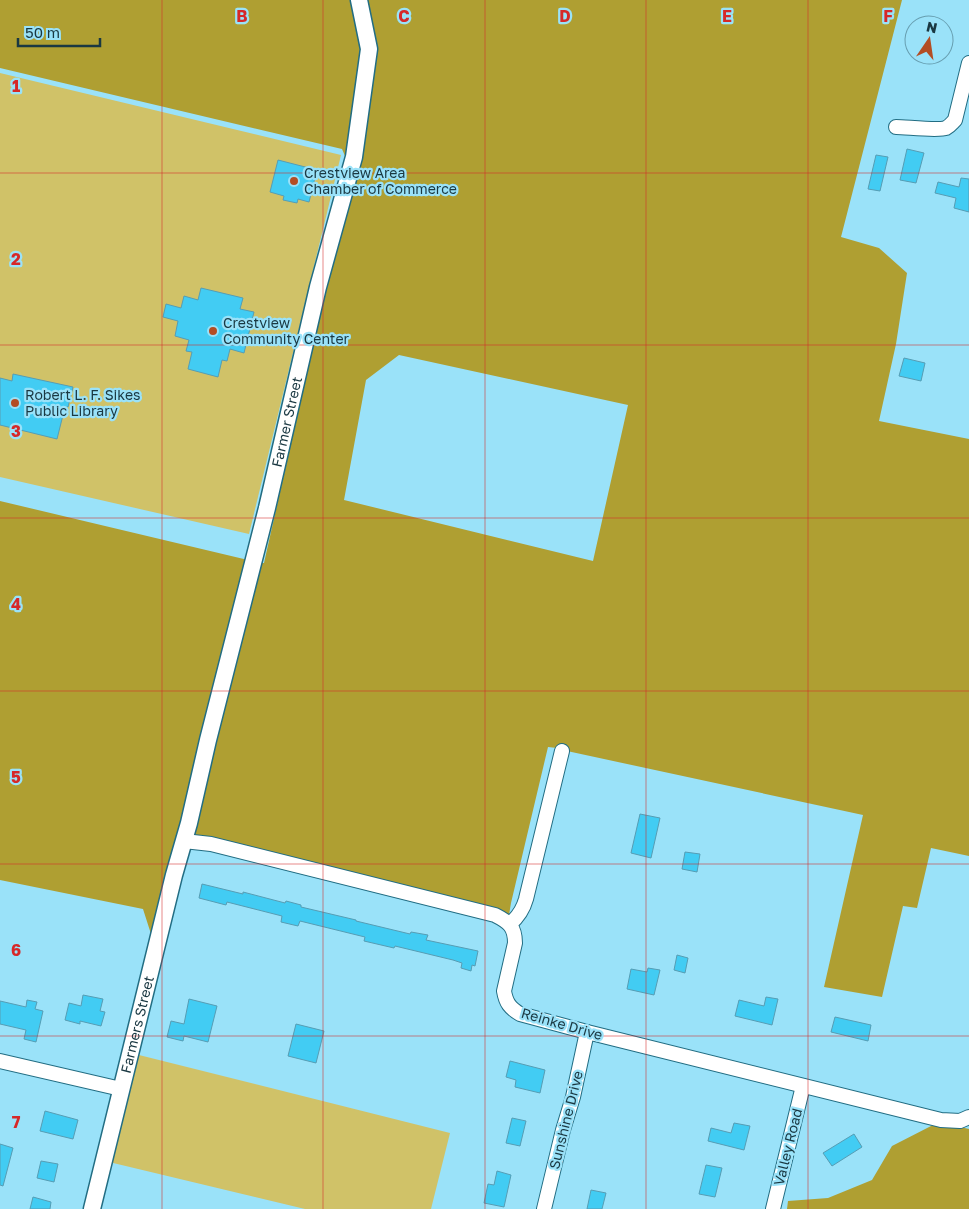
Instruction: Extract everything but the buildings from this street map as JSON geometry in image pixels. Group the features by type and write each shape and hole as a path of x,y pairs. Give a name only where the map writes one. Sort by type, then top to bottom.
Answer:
{"street":[{"name":"Farmer Street","path":"184,841 210,730 267,508 318,287 354,157 369,49 359,0"},
{"path":"896,127 936,130 950,126 955,120 969,63"},
{"path":"184,841 211,844 495,914 510,924 518,917 524,907 562,751"},
{"name":"Farmers Street","path":"92,1209 184,841"},
{"name":"Reinke Drive","path":"510,924 515,936 515,944 504,991 505,999 510,1008 520,1014 941,1120 960,1121 969,1117"},
{"name":"Sunshine Drive","path":"544,1209 573,1097 587,1032"},
{"path":"0,1061 121,1089"},
{"name":"Valley Road","path":"773,1209 803,1086"}],"shaded area":[{"path":"0,0 354,0 363,50 347,161 344,160 345,156 342,149 0,68"},
{"path":"365,0 902,0 841,237 879,248 907,273 896,344 879,421 969,439 969,856 931,848 917,908 903,906 882,997 824,987 863,815 567,751 568,746 558,744 557,748 548,747 509,915 497,908 212,838 191,835 259,563 264,563 339,230 360,157","holes":["399,355 628,405 593,561 344,500 366,380"]},
{"path":"0,73 341,155 249,534 0,477"},
{"path":"0,501 248,560 153,935 151,934 143,909 0,880"},
{"path":"135,1054 450,1133 431,1209 305,1209 109,1162"},
{"path":"933,1125 969,1129 969,1209 787,1209 788,1201 828,1198 872,1180 892,1146"}],"place":[{"name":"Crestview Area Chamber of Commerce","path":"294,181"},
{"name":"Crestview Community Center","path":"213,331"},
{"name":"Robert L. F. Sikes Public Library","path":"15,403"}]}
